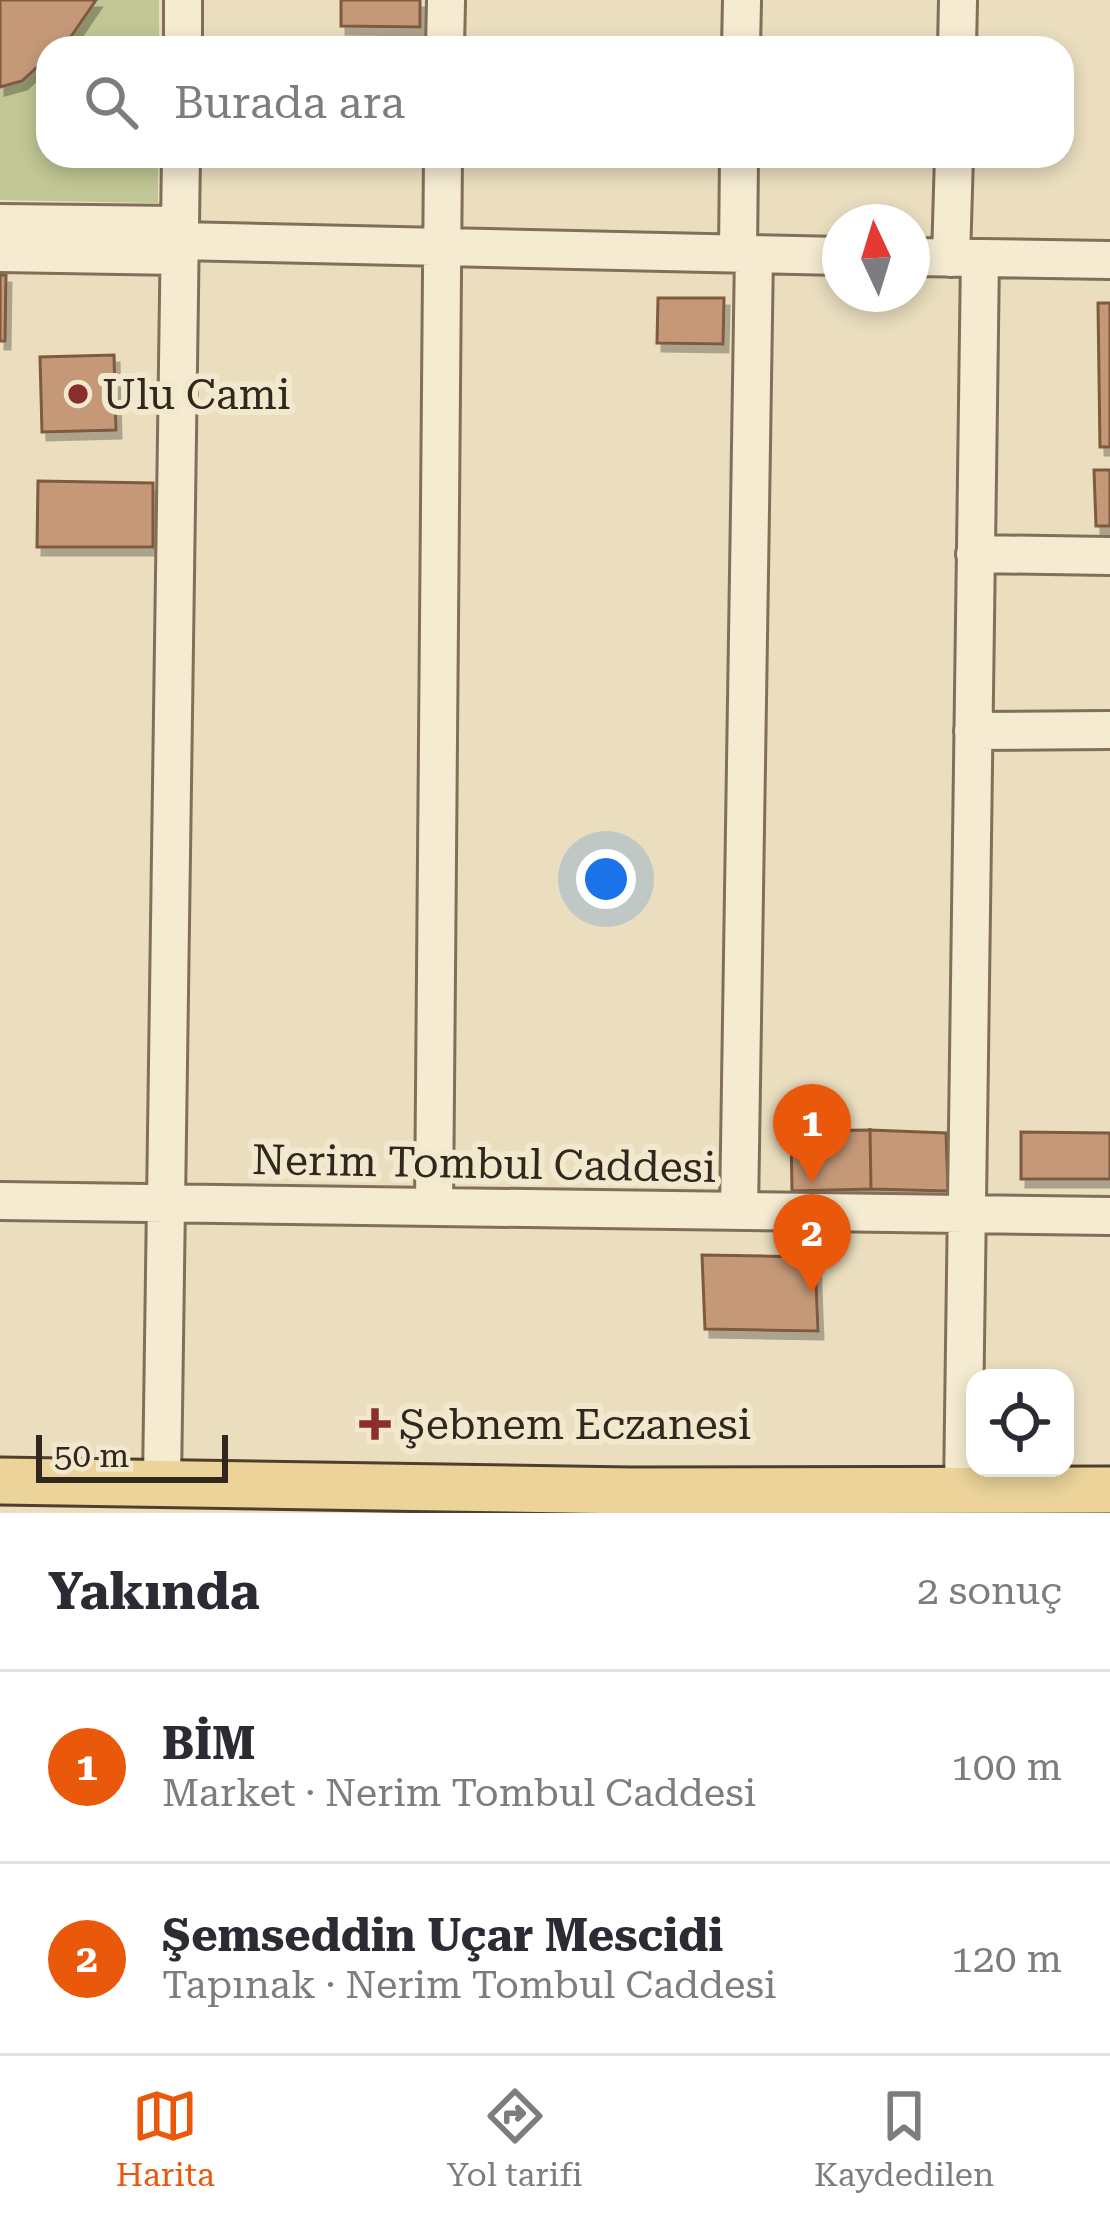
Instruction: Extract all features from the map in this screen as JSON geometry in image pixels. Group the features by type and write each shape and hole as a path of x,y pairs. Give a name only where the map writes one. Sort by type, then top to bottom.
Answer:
{"main road":[{"path":"0,1481 161,1505"},
{"path":"0,1512 161,1505 1110,1490"}],"street":[{"path":"183,0 183,36"},
{"path":"445,36 446,0"},
{"path":"741,36 742,0"},
{"path":"957,36 958,0"},
{"path":"161,1505 181,168"},
{"path":"434,1207 443,168"},
{"path":"739,1211 746,254 740,168"},
{"path":"955,168 966,258 975,554 963,1491"},
{"path":"0,223 180,241 822,256"},
{"path":"0,254 180,241"},
{"path":"930,257 1110,260"},
{"path":"975,554 1110,556"},
{"path":"973,731 1110,730"},
{"name":"Nerim Tombul Caddesi","path":"0,1201 1110,1216"}],"green space":[{"path":"0,0 159,0 159,36 36,36 36,168 158,168 158,203 0,200"}],"building":[{"path":"0,0 96,0 71,36 36,36 36,68 22,81 0,87"},
{"path":"341,0 420,0 420,27 341,26"},
{"path":"0,275 6,275 5,341 0,341"},
{"path":"658,298 724,298 723,344 657,343"},
{"path":"1098,303 1110,303 1110,447 1100,447"},
{"name":"Ulu Cami","path":"114,355 116,430 42,432 40,357"},
{"path":"1094,470 1110,470 1110,526 1096,526"},
{"path":"38,481 153,483 153,547 37,547"},
{"path":"870,1130 871,1189 792,1191 791,1131"},
{"path":"870,1130 946,1133 948,1191 871,1189"},
{"path":"1021,1132 1110,1133 1110,1179 1021,1179"},
{"path":"702,1255 815,1257 818,1331 705,1329"}],"place":[{"name":"Ulu Cami","path":"78,394"},
{"name":"BİM","path":"812,1183"},
{"name":"Şemseddin Uçar Mescidi","path":"812,1293"},
{"name":"Şebnem Eczanesi","path":"375,1424"}]}
